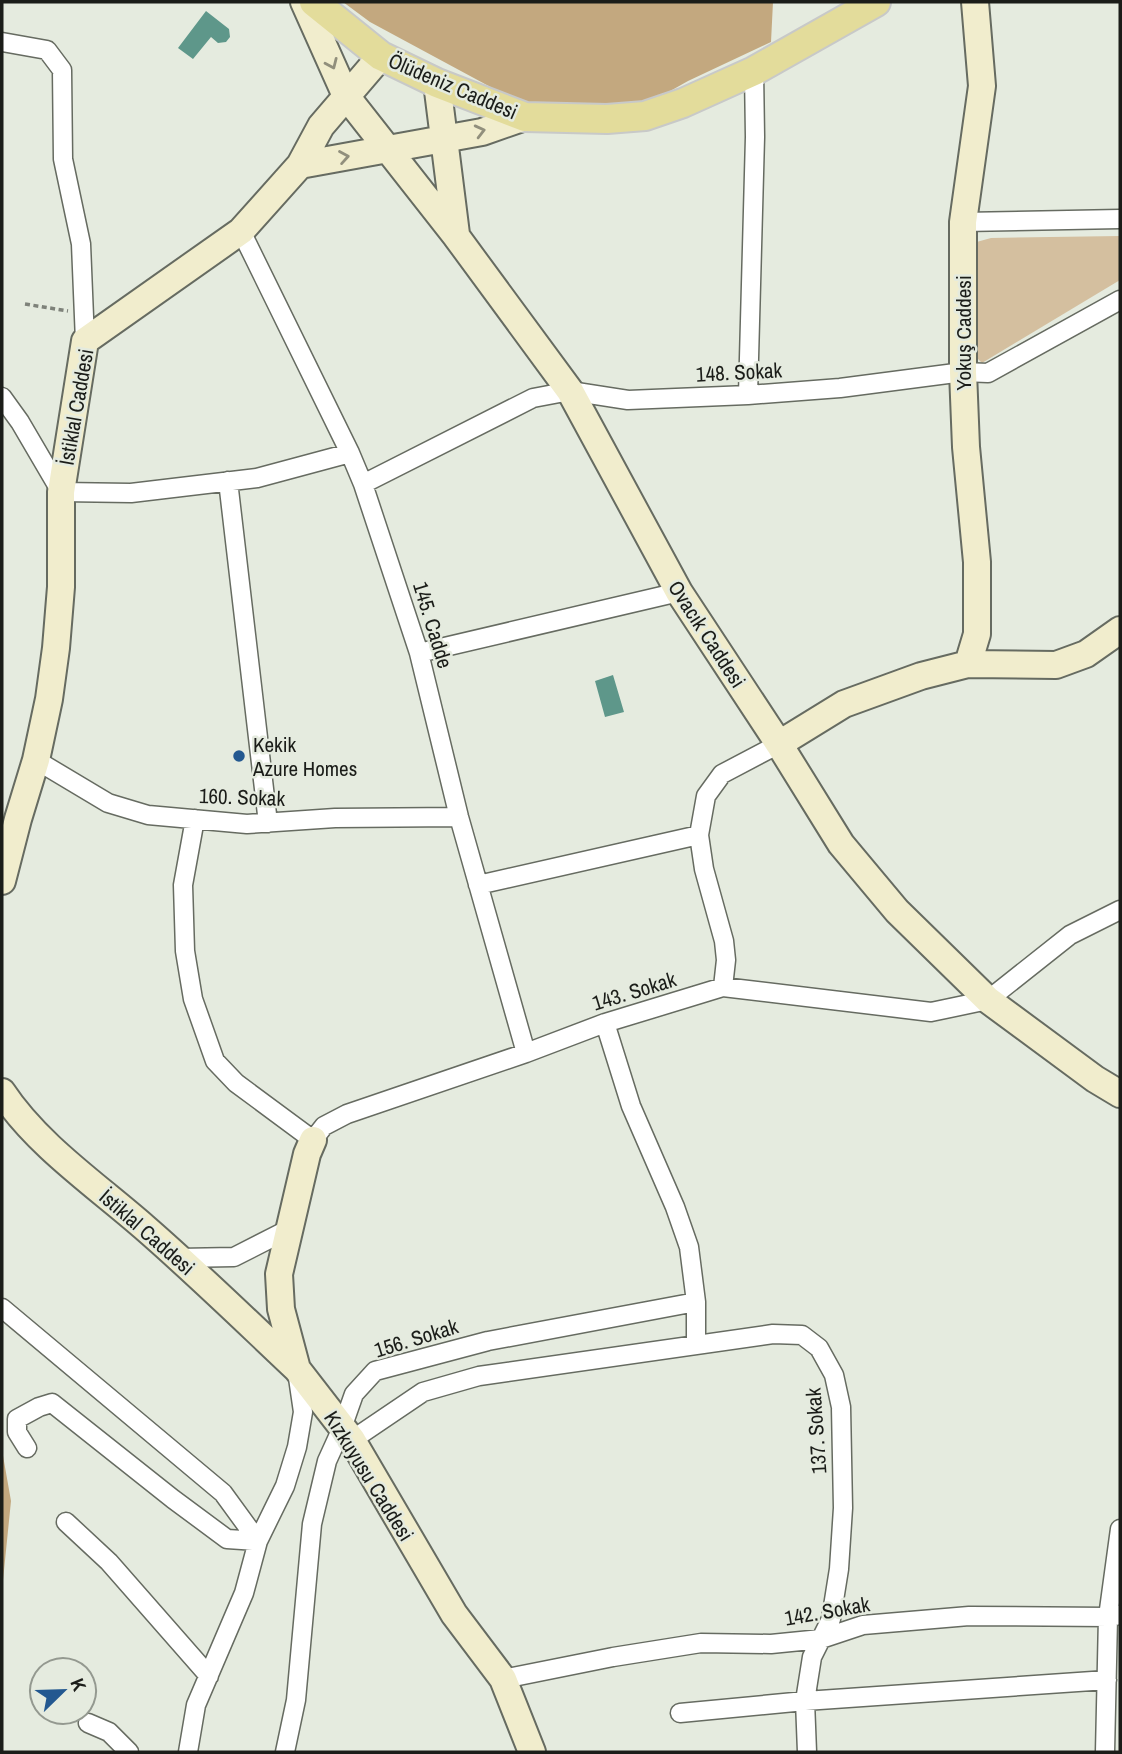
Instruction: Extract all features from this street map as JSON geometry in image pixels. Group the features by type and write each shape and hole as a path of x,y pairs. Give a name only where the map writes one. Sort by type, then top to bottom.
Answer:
{"main road":[{"name":"Ölüdeniz Caddesi","path":"314,2 381,56 437,83 525,117 607,119 645,116 683,103 754,71 876,2"}],"street":[{"path":"304,2 346,96 456,236"},
{"name":"Yokuş Caddesi","path":"968,664 977,634 976,562 962,372 963,222 982,86 975,2"},
{"path":"2,42 47,50 62,70 63,159 81,244 85,341"},
{"name":"İstiklal Caddesi","path":"2,881 36,760 49,699 61,587 61,492 85,341 241,231 300,165 321,126 381,56"},
{"path":"748,395 755,137 754,71"},
{"name":"Ovacık Caddesi","path":"437,83 456,236 570,391 679,592 779,744 841,845 897,911 988,1000 1095,1079 1120,1094"},
{"path":"300,165 482,132 525,117"},
{"path":"963,222 1120,219"},
{"name":"145. Cadde","path":"241,231 363,484 419,653 459,817 526,1053"},
{"name":"148. Sokak","path":"363,484 533,398 570,391 628,400 748,395 840,388 962,372 988,373 1120,300"},
{"path":"2,397 20,422 61,492 131,493 257,478 350,453"},
{"path":"228,481 268,822"},
{"path":"419,653 679,592"},
{"path":"723,987 726,960 724,941 704,869 699,835 706,796 722,774 779,744 844,704 921,676 968,664 1056,665 1086,654 1120,631"},
{"name":"160. Sokak","path":"36,760 108,803 148,815 247,824 335,818 459,817"},
{"path":"195,819 183,885 185,951 193,999 215,1061 236,1083 313,1140"},
{"path":"478,885 699,835"},
{"path":"988,1000 1070,935 1120,910"},
{"name":"143. Sokak","path":"313,1140 324,1126 347,1114 526,1053 604,1023 723,987 931,1012 988,1000"},
{"path":"347,1434 423,1392 479,1376 696,1344 689,1247 675,1207 631,1106 604,1023"},
{"name":"İstiklal Caddesi","path":"2,1092 14,1110 59,1155 179,1258 297,1369"},
{"name":"Kızkuyusu Caddesi","path":"313,1140 307,1154 279,1274 281,1309 297,1369 347,1434 454,1614 503,1679 532,1752"},
{"path":"179,1258 234,1257 289,1229"},
{"name":"156. Sokak","path":"285,1752 296,1700 313,1524 327,1461 347,1434 354,1394 375,1371 488,1341 695,1302"},
{"path":"2,1308 223,1493 258,1541"},
{"name":"137. Sokak","path":"696,1344 773,1334 802,1335 819,1348 834,1375 841,1407 843,1508 839,1569 831,1619 821,1639"},
{"path":"188,1752 196,1705 244,1593 258,1541 285,1486 297,1447 303,1412 297,1369"},
{"path":"27,1448 17,1432 17,1419 52,1403 173,1500 227,1539 258,1541"},
{"path":"66,1522 109,1562 209,1676"},
{"path":"1105,1752 1107,1680 1120,1529"},
{"name":"142. Sokak","path":"503,1679 701,1643 771,1644 821,1639 863,1625 969,1616 1114,1616"},
{"path":"807,1752 804,1701 812,1657 821,1639"},
{"path":"680,1713 804,1701 1107,1680"},
{"path":"95,1726 109,1732 129,1752"}],"path":[{"path":"25,304 84,314"}],"shaded area":[{"path":"343,2 773,2 771,42 688,81 649,103 563,105 520,103 370,22"},
{"path":"1120,236 1120,280 982,363 974,355 973,243 991,238"},
{"path":"2,1450 11,1501 2,1590"}],"water":[{"path":"206,11 229,29 230,37 226,42 218,43 211,37 193,59 178,48"},
{"path":"613,675 624,712 605,717 595,681"}],"place":[{"name":"Kekik Azure Homes","path":"239,756"}]}
